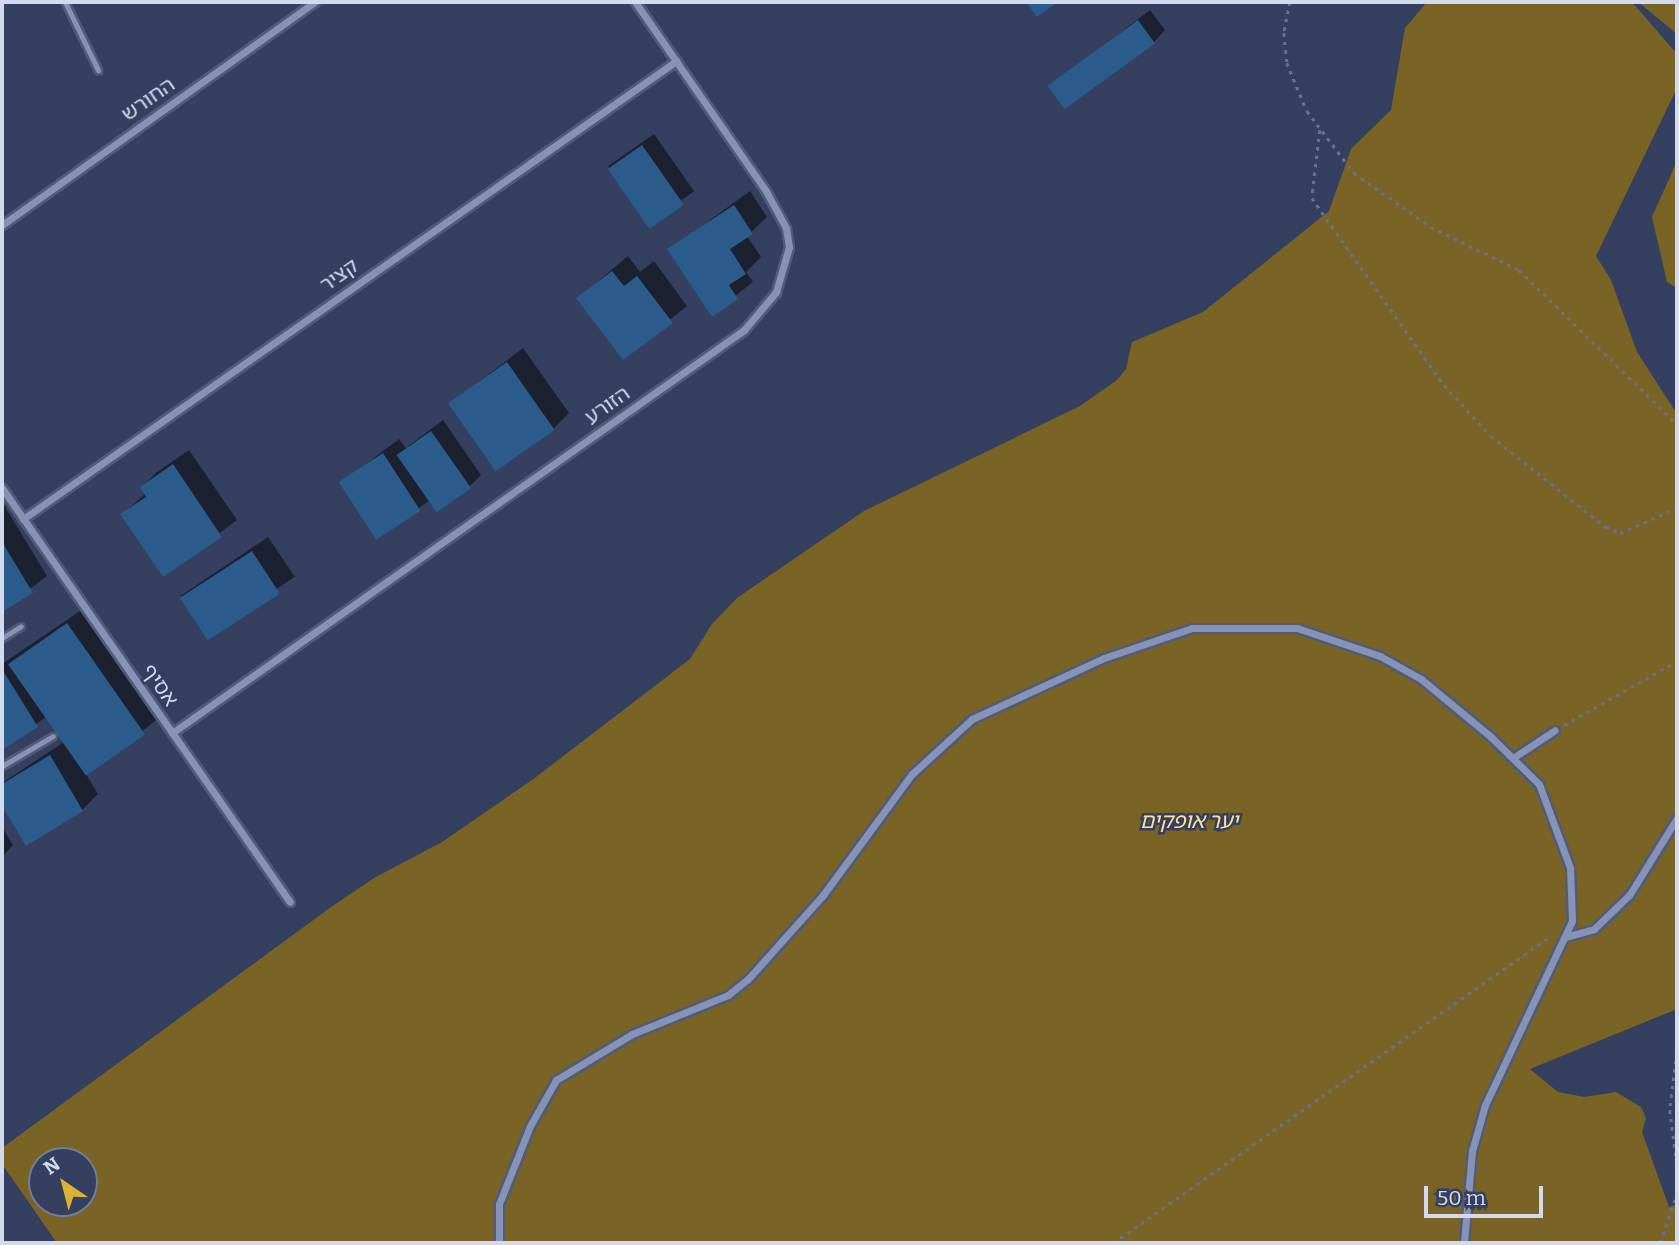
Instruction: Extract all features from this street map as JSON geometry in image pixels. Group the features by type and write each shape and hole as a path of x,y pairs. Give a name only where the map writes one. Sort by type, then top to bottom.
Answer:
{"street":[{"name":"החורש","path":"2,225 315,2"},
{"name":"הזורע","path":"172,733 744,330 763,310 785,269 786,228 766,191 635,2"},
{"name":"קציר","path":"23,519 676,61"},
{"name":"אסיף","path":"2,488 290,902"},
{"path":"499,1243 499,1204 530,1126 556,1080 632,1034 728,995 748,979 823,895 912,774 983,713 1104,658 1192,628 1297,628 1380,656 1421,679 1513,758 1539,784 1551,809 1570,867 1572,921 1485,1105 1466,1191 1464,1243"},
{"path":"1513,758 1555,730"},
{"path":"1565,937 1594,929 1630,894 1677,818"}],"lane":[{"path":"65,2 98,70"},
{"path":"2,638 21,626"},
{"path":"2,766 53,736"}],"path":[{"path":"1290,2 1284,33 1287,63 1320,130 1354,173 1397,206 1519,270 1538,284 1677,424"},
{"path":"1320,130 1312,198 1444,385 1482,426 1606,527 1620,533 1677,508"},
{"path":"1555,730 1677,661"},
{"path":"1112,1243 1572,921"},
{"path":"1677,1052 1670,1110 1677,1164"},
{"path":"1660,1243 1677,1193"}],"green space":[{"name":"יער אופקים","path":"1427,2 1632,2 1677,54 1677,88 1596,256 1611,280 1637,352 1677,414 1677,1009 1530,1069 1558,1092 1584,1097 1616,1092 1641,1107 1646,1118 1642,1132 1669,1207 1677,1204 1677,1243 57,1243 39,1217 98,1217 98,1147 28,1147 28,1201 2,1164 2,1148 331,907 374,878 442,842 532,780 690,659 712,624 737,598 864,511 1080,406 1117,380 1126,369 1132,342 1203,312 1329,211 1351,149 1391,110 1405,28"},
{"path":"1638,2 1677,2 1677,34"},
{"path":"1677,161 1677,288 1667,282 1652,217"}],"building":[{"path":"1026,2 1058,2 1037,17"},
{"path":"1138,20 1155,43 1064,109 1047,86"},
{"path":"642,145 684,205 649,229 608,169"},
{"path":"734,205 753,234 730,249 746,274 729,285 738,299 712,317 667,249"},
{"path":"612,271 624,286 637,276 673,323 623,360 576,298"},
{"path":"507,362 555,430 496,471 448,403"},
{"path":"431,431 471,488 437,512 397,455"},
{"path":"383,453 421,511 376,540 339,482"},
{"path":"173,464 222,537 163,577 120,514 146,497 140,487"},
{"path":"2,542 33,593 2,612"},
{"path":"252,551 280,594 208,641 180,598"},
{"path":"67,623 145,734 86,776 8,664"},
{"path":"2,669 38,727 2,750"},
{"path":"50,755 83,811 26,846 2,806 2,784"}]}
